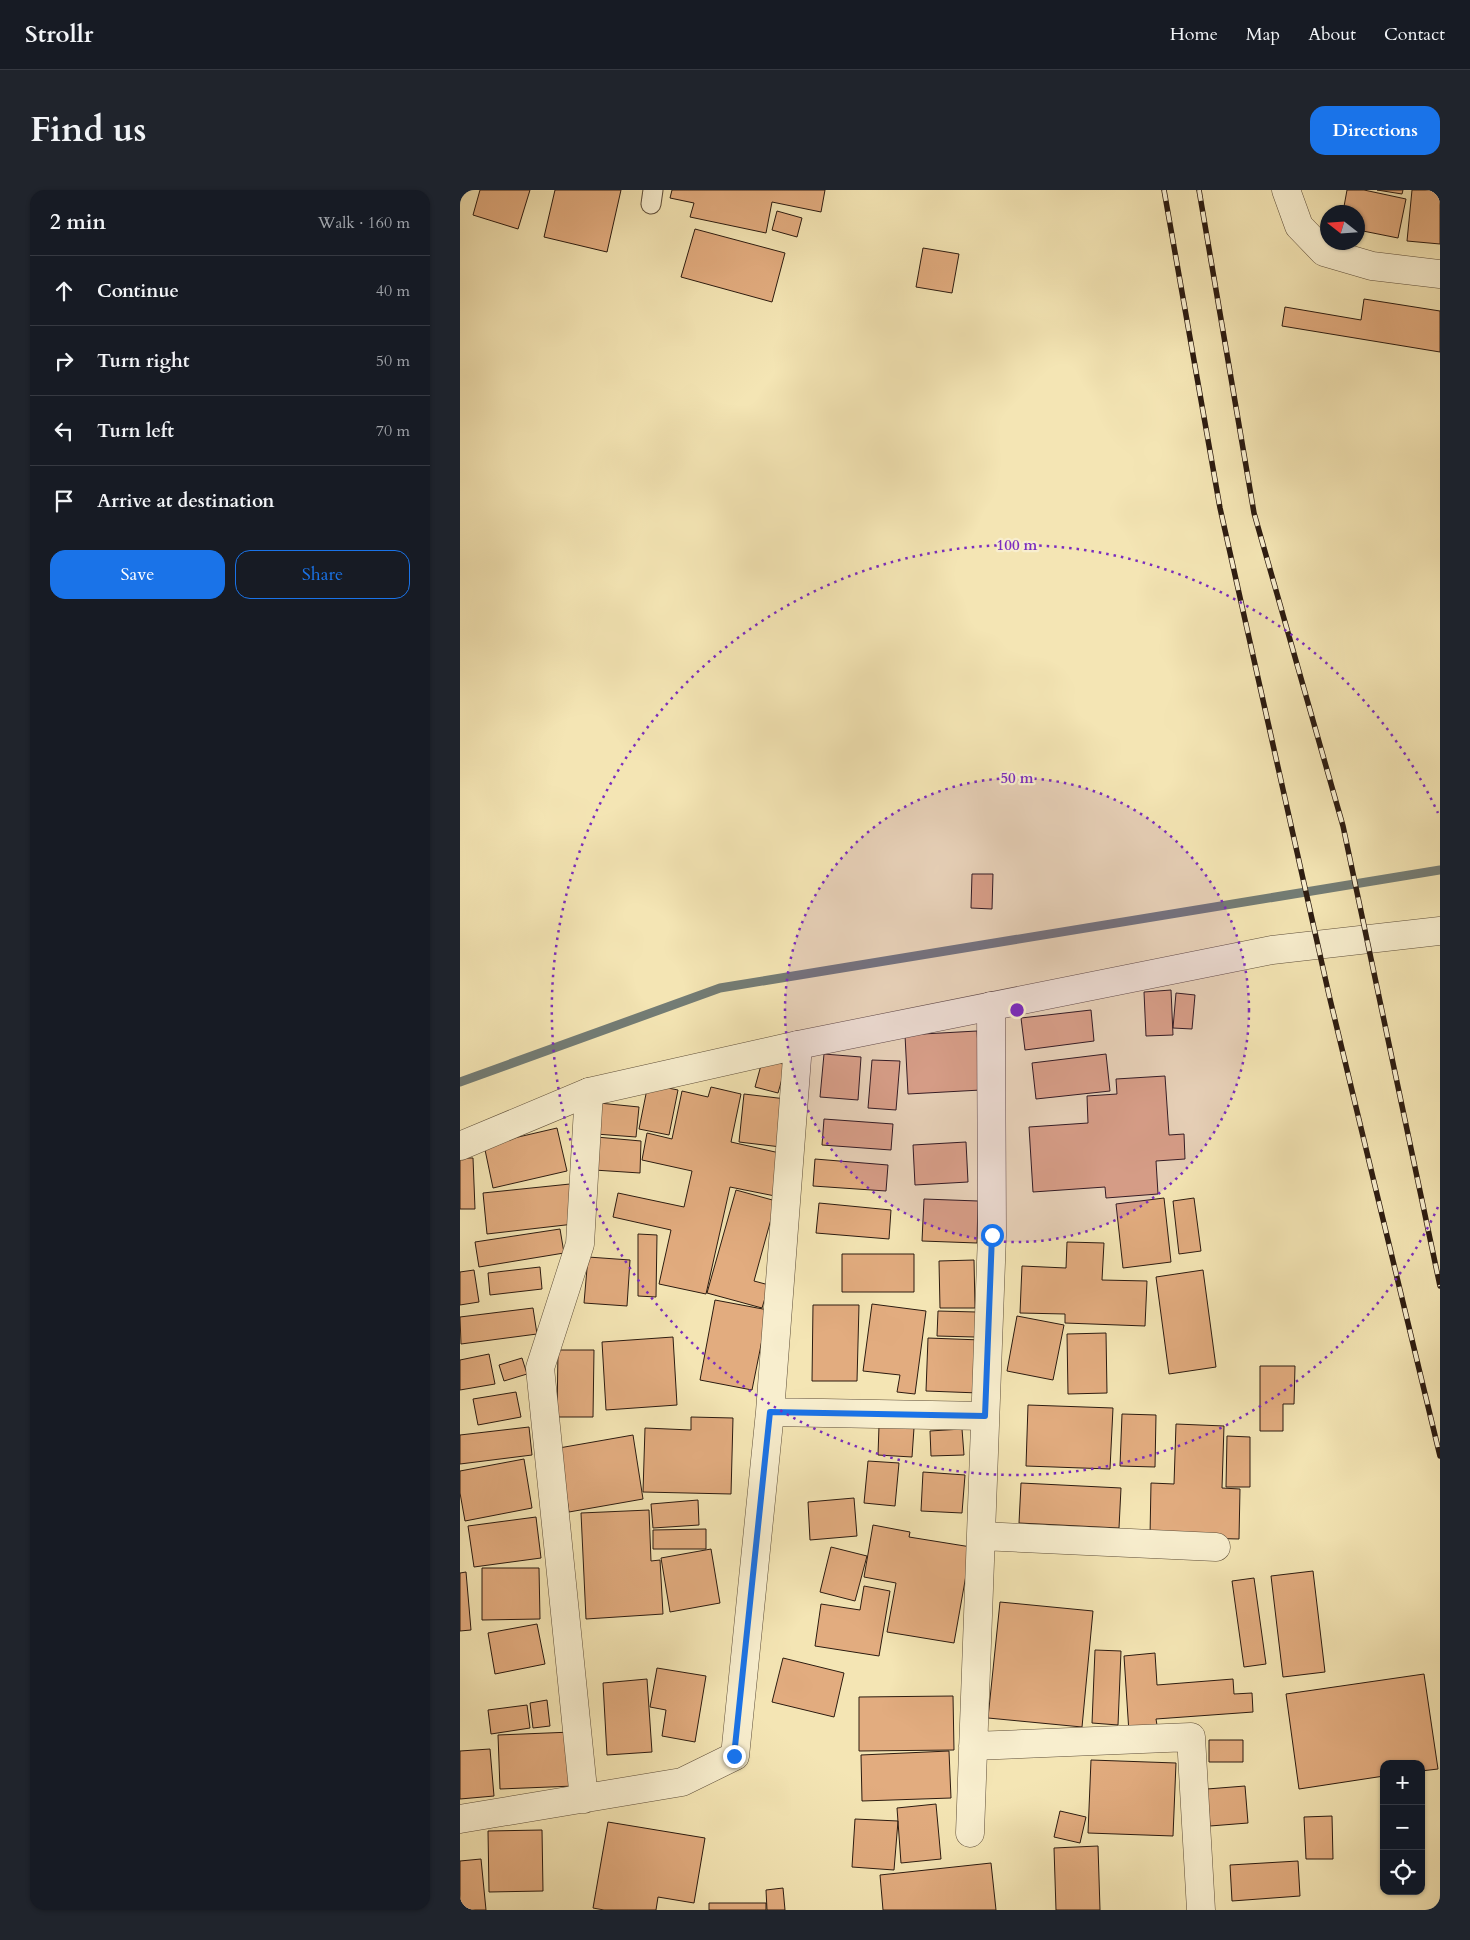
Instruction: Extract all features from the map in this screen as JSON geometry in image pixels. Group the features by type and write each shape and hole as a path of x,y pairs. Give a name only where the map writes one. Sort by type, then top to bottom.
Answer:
{"street":[{"path":"1286,190 1299,226 1324,252 1372,266 1440,274"},
{"path":"460,1146 589,1092 798,1045 1272,950 1440,931"},
{"path":"970,1833 992,1235 991,1006"},
{"path":"460,1819 682,1782 734,1756 770,1412 798,1045"},
{"path":"584,1798 540,1368 580,1244 589,1092"},
{"path":"770,1412 985,1416"},
{"path":"981,1536 1216,1547"},
{"path":"973,1746 1191,1737 1201,1910"}],"building":[{"path":"480,190 530,190 518,229 473,215"},
{"path":"555,190 621,190 607,252 544,237"},
{"path":"672,190 825,190 821,212 772,202 766,233 690,217 694,203 670,198"},
{"path":"1347,190 1364,190 1406,199 1398,238 1365,231 1365,205 1344,205"},
{"path":"1377,190 1403,190 1402,194"},
{"path":"1412,190 1440,190 1440,244 1407,241"},
{"path":"777,211 802,218 797,237 772,230"},
{"path":"695,229 785,253 772,302 681,277"},
{"path":"923,248 959,254 952,293 916,287"},
{"path":"1364,299 1440,311 1440,352 1282,326 1285,307 1361,320"},
{"path":"972,874 993,874 992,909 971,908"},
{"path":"1171,990 1173,1035 1146,1036 1144,992"},
{"path":"1176,993 1195,995 1192,1029 1173,1028"},
{"path":"1091,1010 1094,1041 1025,1050 1021,1018"},
{"path":"977,1031 981,1090 908,1094 905,1035"},
{"path":"824,1054 861,1057 858,1100 820,1097"},
{"path":"1106,1054 1110,1091 1036,1099 1032,1063"},
{"path":"763,1058 786,1065 778,1093 755,1087"},
{"path":"872,1060 900,1061 896,1110 868,1108"},
{"path":"1165,1076 1169,1135 1184,1134 1185,1159 1156,1161 1158,1194 1106,1198 1105,1187 1033,1192 1029,1127 1088,1123 1087,1096 1117,1094 1116,1079"},
{"path":"648,1084 678,1090 669,1135 639,1129"},
{"path":"711,1087 741,1094 731,1142 784,1154 775,1196 730,1187 706,1294 659,1284 671,1230 613,1217 618,1193 684,1207 692,1171 642,1160 647,1133 672,1139 682,1091 708,1097"},
{"path":"744,1094 786,1099 781,1147 739,1142"},
{"path":"599,1103 639,1107 636,1137 596,1134"},
{"path":"824,1119 893,1124 891,1150 822,1145"},
{"path":"557,1128 567,1171 493,1188 484,1145"},
{"path":"596,1137 641,1141 640,1173 594,1170"},
{"path":"966,1142 968,1182 915,1185 913,1145"},
{"path":"460,1158 473,1158 475,1209 460,1209"},
{"path":"815,1159 888,1165 886,1191 813,1186"},
{"path":"570,1184 574,1224 487,1234 483,1193"},
{"path":"736,1190 776,1201 754,1281 769,1285 762,1308 707,1293"},
{"path":"1164,1198 1171,1262 1123,1268 1116,1204"},
{"path":"1194,1198 1201,1251 1179,1254 1173,1201"},
{"path":"924,1199 978,1201 977,1243 922,1241"},
{"path":"819,1203 891,1210 889,1239 816,1233"},
{"path":"560,1229 564,1253 479,1267 475,1242"},
{"path":"638,1234 657,1235 656,1297 638,1296"},
{"path":"1067,1242 1104,1243 1102,1280 1147,1281 1145,1326 1065,1323 1065,1314 1020,1313 1022,1266 1066,1268"},
{"path":"842,1254 914,1254 914,1292 842,1292"},
{"path":"588,1257 630,1260 627,1306 584,1303"},
{"path":"974,1260 975,1308 940,1308 939,1261"},
{"path":"540,1267 542,1289 490,1295 488,1273"},
{"path":"474,1270 479,1302 460,1305 460,1272"},
{"path":"1203,1270 1216,1367 1169,1374 1156,1277"},
{"path":"715,1300 768,1310 752,1390 700,1380"},
{"path":"872,1304 926,1311 915,1394 897,1392 900,1375 863,1371"},
{"path":"813,1305 859,1305 857,1381 812,1381"},
{"path":"533,1308 537,1334 461,1344 460,1317"},
{"path":"938,1311 976,1312 975,1337 937,1336"},
{"path":"1017,1316 1064,1325 1053,1380 1007,1371"},
{"path":"1106,1333 1107,1393 1068,1394 1067,1334"},
{"path":"673,1337 677,1405 606,1410 602,1342"},
{"path":"928,1338 981,1340 979,1393 926,1391"},
{"path":"558,1350 594,1350 593,1417 557,1417"},
{"path":"489,1354 495,1384 460,1390 460,1360"},
{"path":"522,1358 527,1374 504,1381 499,1365"},
{"path":"1260,1366 1295,1366 1294,1404 1283,1404 1283,1431 1260,1431"},
{"path":"516,1392 521,1417 478,1425 473,1399"},
{"path":"1028,1405 1113,1408 1110,1469 1026,1466"},
{"path":"1122,1414 1156,1415 1155,1467 1120,1466"},
{"path":"691,1417 733,1418 731,1494 643,1492 645,1428 691,1430"},
{"path":"1176,1424 1224,1426 1222,1488 1240,1489 1239,1539 1150,1537 1151,1483 1174,1484"},
{"path":"879,1426 914,1428 912,1457 878,1455"},
{"path":"529,1427 532,1455 460,1464 460,1435"},
{"path":"962,1429 964,1455 931,1456 930,1431"},
{"path":"633,1435 643,1499 569,1512 559,1448"},
{"path":"1227,1436 1250,1437 1250,1487 1226,1487"},
{"path":"524,1459 532,1508 465,1521 460,1493 460,1471"},
{"path":"868,1461 899,1463 895,1506 864,1503"},
{"path":"923,1472 965,1475 962,1513 921,1511"},
{"path":"1021,1483 1121,1488 1119,1528 1019,1523"},
{"path":"854,1498 857,1536 810,1540 808,1502"},
{"path":"698,1500 699,1525 653,1528 651,1504"},
{"path":"649,1510 651,1561 660,1560 663,1614 586,1619 581,1513"},
{"path":"536,1517 541,1558 474,1567 468,1526"},
{"path":"873,1525 910,1532 909,1537 971,1547 954,1643 887,1632 896,1583 864,1577"},
{"path":"706,1529 706,1549 653,1549 653,1530"},
{"path":"831,1547 867,1556 855,1601 820,1592"},
{"path":"711,1549 720,1603 670,1612 661,1558"},
{"path":"482,1568 539,1568 540,1619 482,1620"},
{"path":"1313,1571 1325,1672 1283,1677 1271,1576"},
{"path":"466,1572 471,1630 460,1631 460,1573"},
{"path":"1254,1578 1266,1664 1244,1667 1232,1581"},
{"path":"864,1586 890,1591 879,1656 815,1646 821,1604 860,1610"},
{"path":"1000,1602 1093,1611 1082,1727 988,1718"},
{"path":"537,1624 545,1664 495,1674 488,1633"},
{"path":"1095,1650 1121,1651 1118,1725 1092,1723"},
{"path":"1155,1653 1157,1685 1233,1679 1234,1694 1252,1693 1253,1712 1156,1719 1158,1731 1129,1733 1124,1656"},
{"path":"783,1658 844,1673 834,1717 772,1702"},
{"path":"657,1668 706,1676 695,1742 662,1736 666,1710 650,1707"},
{"path":"1424,1674 1438,1769 1425,1771 1425,1760 1380,1760 1380,1777 1299,1789 1286,1694"},
{"path":"647,1679 652,1752 607,1755 603,1683"},
{"path":"953,1696 954,1750 859,1751 859,1697"},
{"path":"547,1700 550,1726 533,1728 530,1703"},
{"path":"527,1705 530,1728 491,1734 488,1710"},
{"path":"572,1732 574,1786 500,1789 498,1735"},
{"path":"1209,1740 1243,1740 1243,1762 1209,1762"},
{"path":"490,1749 494,1796 460,1799 460,1751"},
{"path":"949,1751 951,1798 862,1801 861,1755"},
{"path":"1091,1760 1176,1763 1173,1836 1088,1833"},
{"path":"1245,1786 1248,1823 1210,1826 1207,1789"},
{"path":"936,1804 941,1859 901,1863 897,1808"},
{"path":"1060,1811 1086,1817 1080,1843 1054,1837"},
{"path":"1332,1816 1333,1859 1306,1859 1304,1817"},
{"path":"855,1819 898,1821 894,1870 852,1867"},
{"path":"608,1822 705,1838 694,1903 658,1897 656,1910 604,1910 593,1908"},
{"path":"542,1830 543,1891 489,1892 488,1831"},
{"path":"1098,1846 1100,1910 1056,1910 1054,1848"},
{"path":"481,1859 486,1910 460,1910 460,1861"},
{"path":"1298,1861 1300,1896 1232,1901 1230,1865"},
{"path":"991,1863 996,1910 883,1910 880,1875"},
{"path":"783,1888 785,1910 767,1910 766,1890"},
{"path":"709,1903 766,1903 766,1910 709,1910"}],"waterway":[{"path":"460,1082 720,988 1440,870"}],"railway":[{"path":"1164,190 1220,508 1329,995 1440,1456"},
{"path":"1199,190 1254,513 1343,826 1440,1286"}],"route":[{"path":"734,1756 770,1412 985,1416 992,1235"}]}
